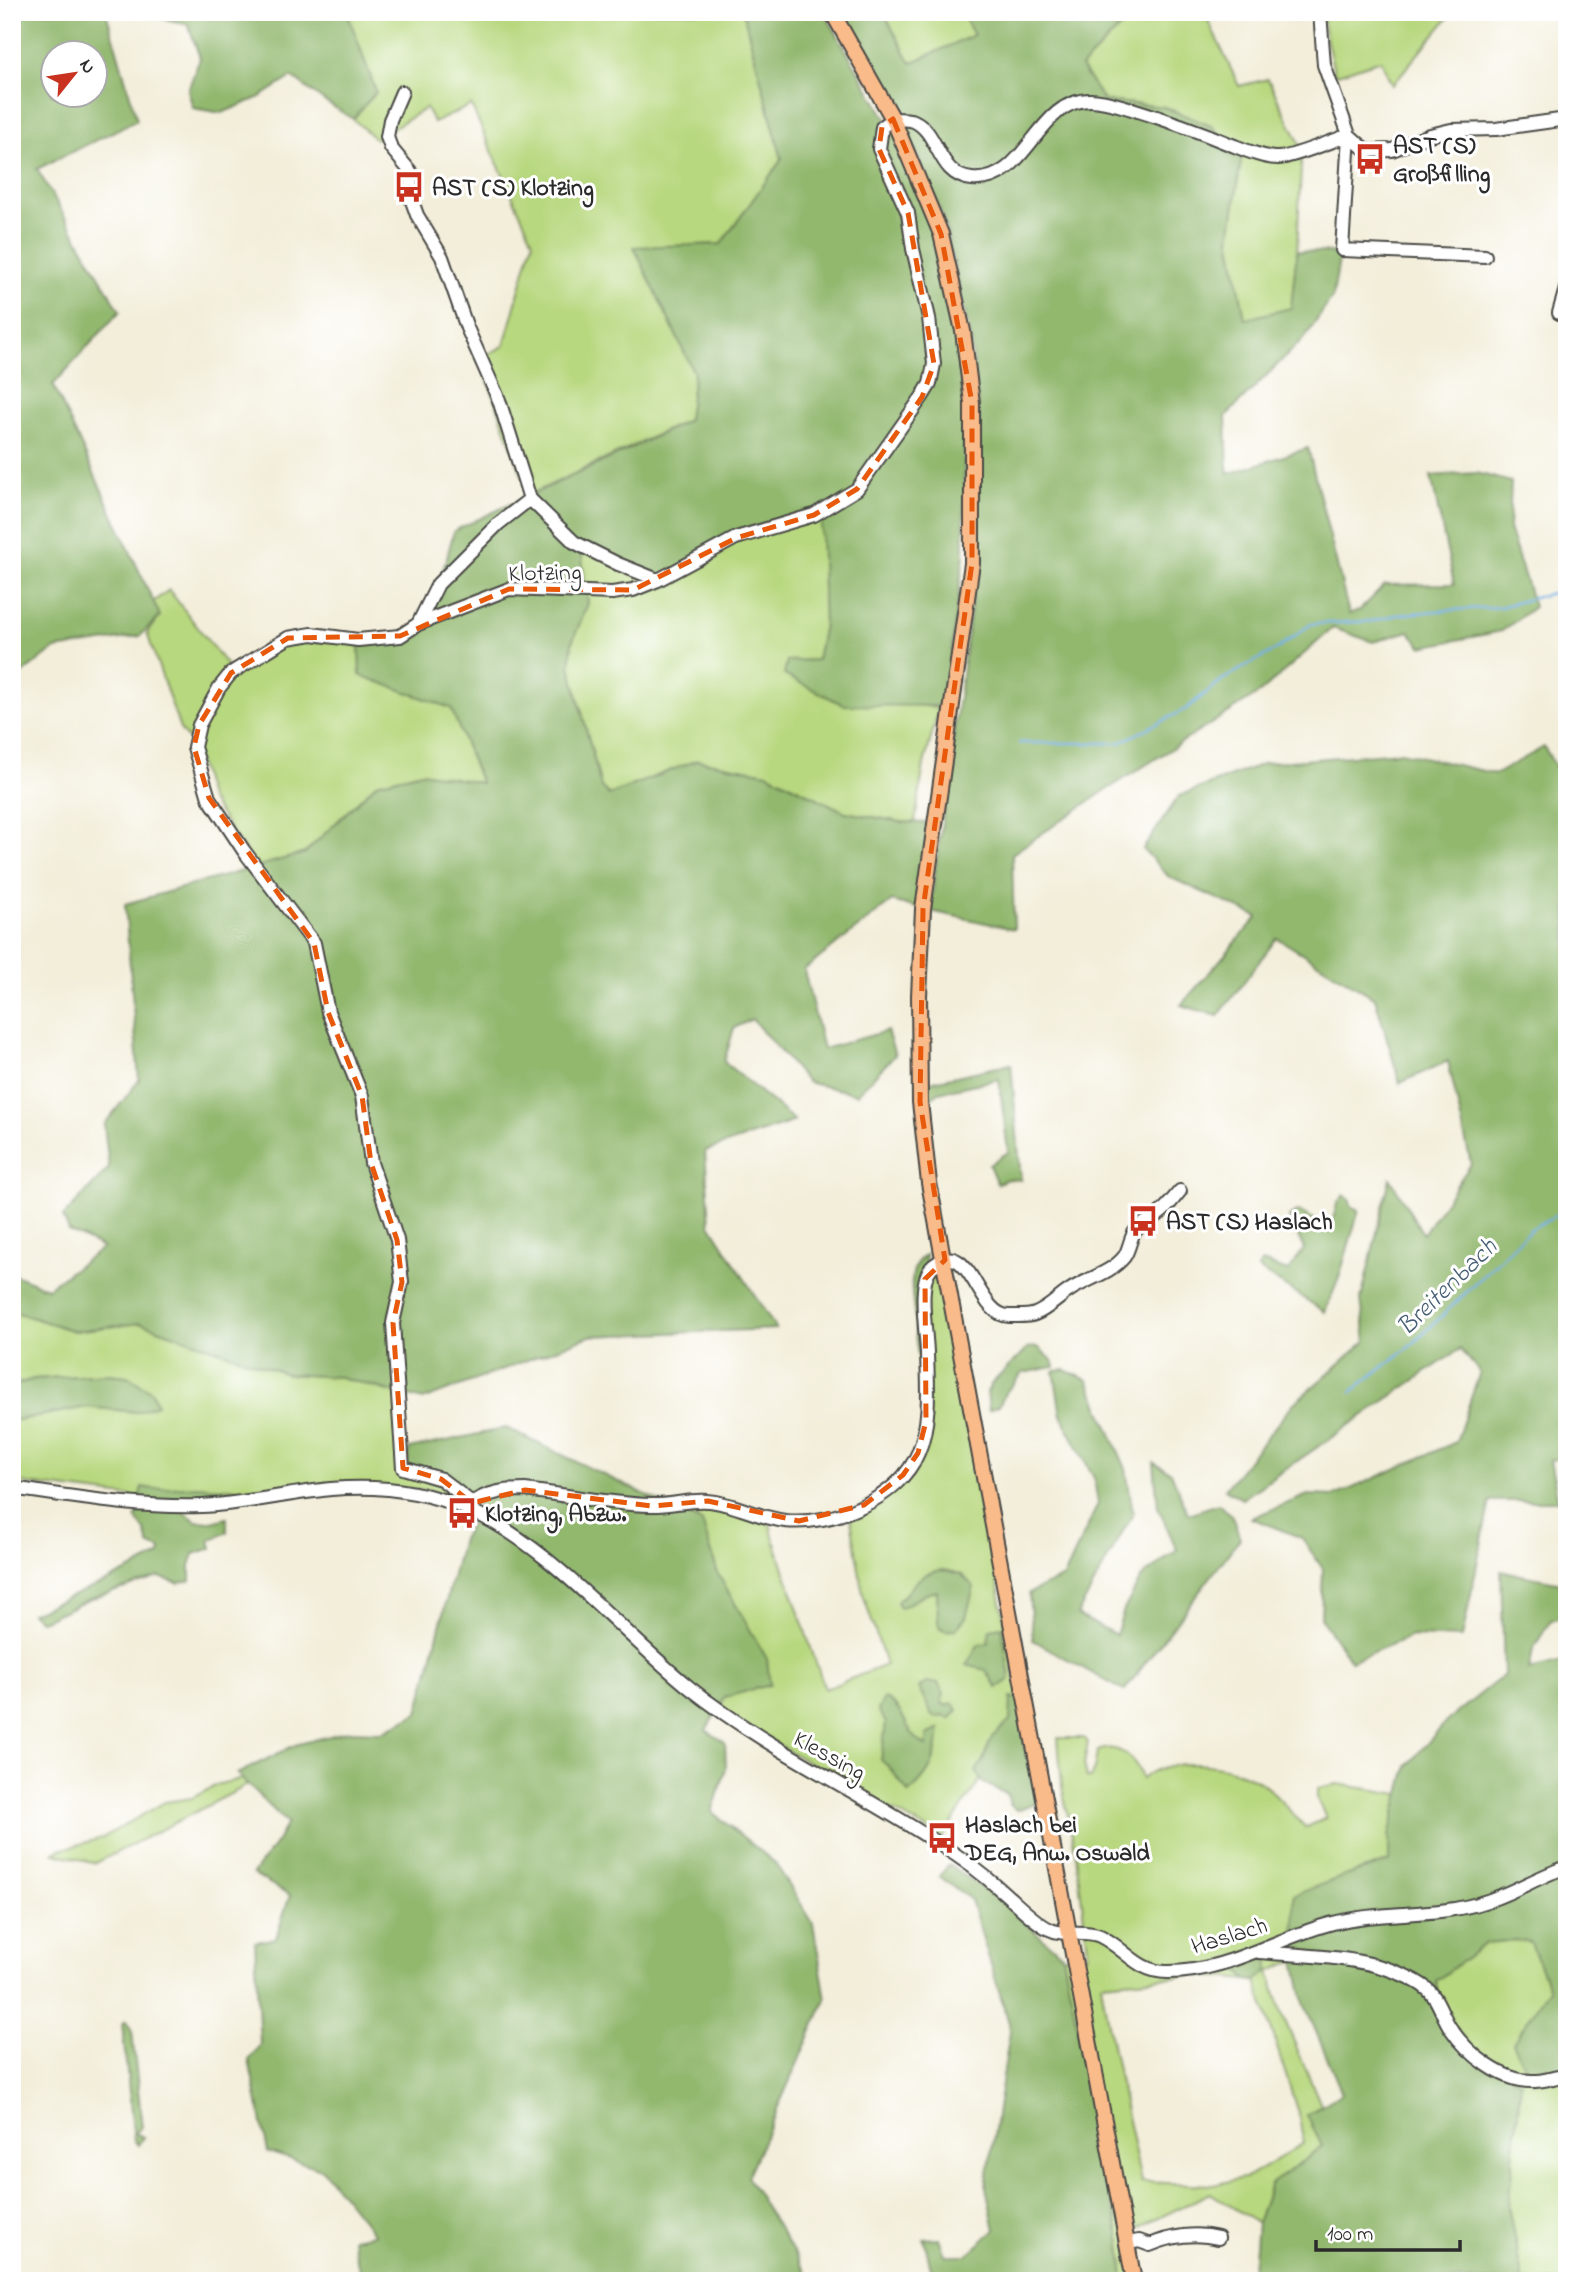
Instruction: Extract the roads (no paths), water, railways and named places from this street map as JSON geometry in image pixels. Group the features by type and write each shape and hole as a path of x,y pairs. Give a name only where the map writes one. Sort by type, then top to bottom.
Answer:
{"main road":[{"path":"832,12 893,118 941,234 963,331 972,403 972,563 923,909 919,996 920,1102 929,1182 1134,2281"}],"street":[{"path":"1320,12 1324,65 1349,135 1342,250 1485,256"},
{"path":"402,92 390,120 387,137 391,148 410,171 412,201 417,215 442,257 467,328 499,400 530,499 574,542 658,580"},
{"path":"893,118 914,121 927,132 943,161 961,177 974,179 992,179 1008,169 1056,114 1072,103 1088,100 1104,101 1164,119 1244,150 1280,158 1349,135"},
{"name":"Klotzing","path":"418,624 509,589 612,593 633,590 658,580 736,538 814,515 857,489 930,384 934,364 929,318 908,213 879,149 882,127 893,118"},
{"path":"1349,135 1367,151 1392,150 1451,130 1496,129 1567,119"},
{"path":"1559,313 1567,285"},
{"name":"Klotzing","path":"418,624 438,584 498,524 530,499"},
{"path":"418,624 400,636 358,640 312,634 288,638 231,673 219,688 199,725 194,747 209,798 244,850 314,943 328,1012 362,1096 371,1163 397,1240 402,1282 393,1323 403,1468 442,1479 470,1506"},
{"path":"470,1506 484,1495 507,1490 652,1506 708,1501 783,1521 829,1518 864,1505 879,1497 903,1475 918,1453 928,1402 923,1294 925,1279 933,1266 951,1259 963,1265 997,1314 1035,1314 1120,1261 1129,1248 1135,1230 1162,1212 1180,1191"},
{"path":"12,1488 118,1503 198,1506 332,1489 377,1489 409,1492 470,1506"},
{"name":"Klessing","path":"470,1506 544,1558 648,1653 707,1702 774,1747 935,1841"},
{"name":"Haslach","path":"935,1841 975,1868 1049,1930 1094,1934 1136,1964 1166,1972 1213,1965 1336,1922 1423,1913 1487,1901 1567,1867"},
{"path":"1256,1952 1349,1960 1376,1965 1404,1975 1433,1992 1451,2029 1489,2066 1511,2077 1533,2082 1567,2076"},
{"path":"1128,2242 1139,2241 1150,2245 1162,2240 1203,2234 1218,2238"}],"waterway":[{"path":"1019,743 1119,743 1186,709 1222,680 1280,647 1311,624 1373,621 1396,615 1500,607 1567,589"},
{"name":"Breitenbach","path":"1351,1392 1414,1343 1531,1229 1567,1209"}],"place":[{"name":"AST (S) Großfilling","path":"1370,159"},
{"name":"AST (S) Klotzing","path":"409,187"},
{"name":"AST (S) Haslach","path":"1143,1221"},
{"name":"Klotzing, Abzw.","path":"462,1513"},
{"name":"Haslach bei DEG, Anw. Oswald","path":"942,1838"}]}
